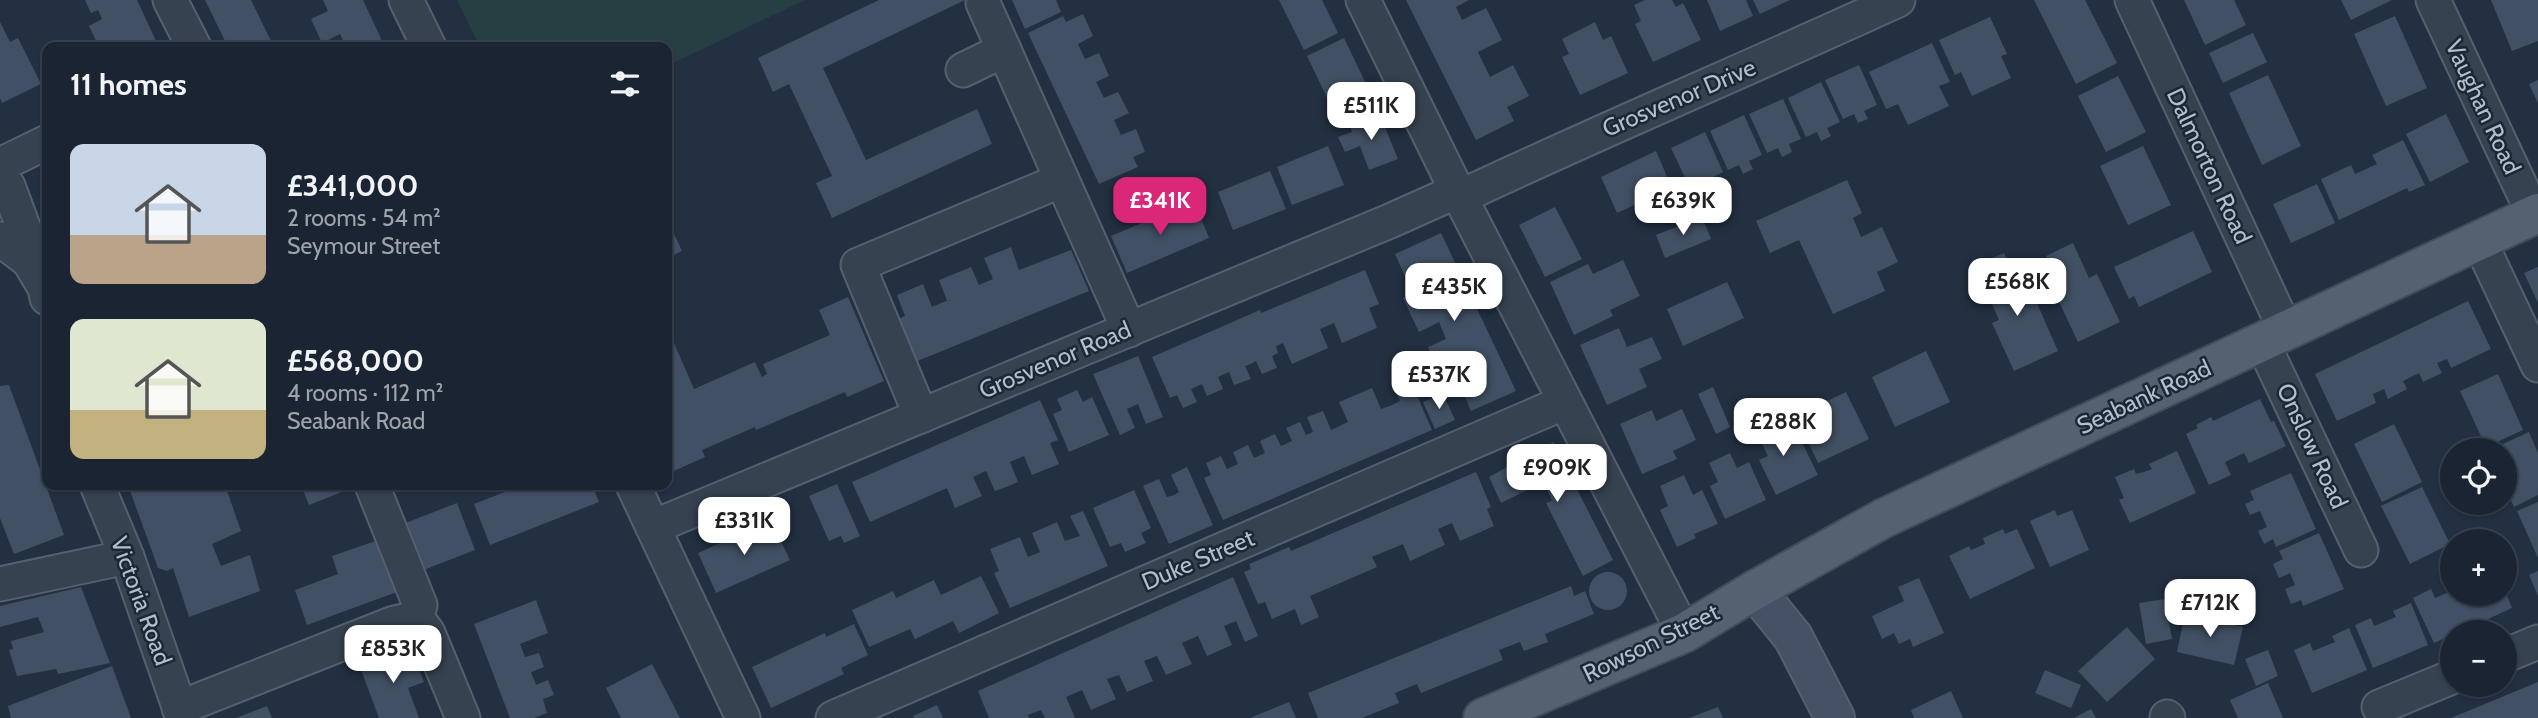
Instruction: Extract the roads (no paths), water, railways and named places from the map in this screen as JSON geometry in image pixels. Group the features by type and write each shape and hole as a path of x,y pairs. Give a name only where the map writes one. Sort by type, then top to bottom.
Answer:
{"main road":[{"name":"Seabank Road","path":"1755,590 1884,518 2536,214"},
{"name":"Rowson Street","path":"1483,718 1684,633 1755,590"},
{"path":"1755,590 1793,637 1835,718"}],"street":[{"path":"170,0 191,42"},
{"path":"406,0 427,42"},
{"path":"1363,0 1458,194 1684,633"},
{"name":"Grosvenor Drive","path":"1458,194 1898,0"},
{"name":"Dalmorton Road","path":"2132,0 2274,337"},
{"name":"Vaughan Road","path":"2432,0 2536,214"},
{"path":"983,3 1129,330"},
{"path":"963,70 1004,50"},
{"path":"29,261 25,232 2,178 42,146"},
{"path":"921,416 858,265 1062,180"},
{"name":"Grosvenor Road","path":"653,527 1458,194"},
{"path":"0,239 29,261 42,283"},
{"path":"2479,240 2538,365"},
{"name":"Onslow Road","path":"2274,337 2361,550"},
{"name":"Duke Street","path":"832,718 1565,402"},
{"name":"Victoria Road","path":"99,490 127,557 181,713"},
{"path":"375,490 420,605 417,618 428,633 463,718"},
{"path":"635,490 743,718"},
{"path":"0,584 127,557"},
{"path":"181,713 394,623 417,618"},
{"path":"2517,651 2538,642"},
{"path":"2379,707 2440,682"}]}
